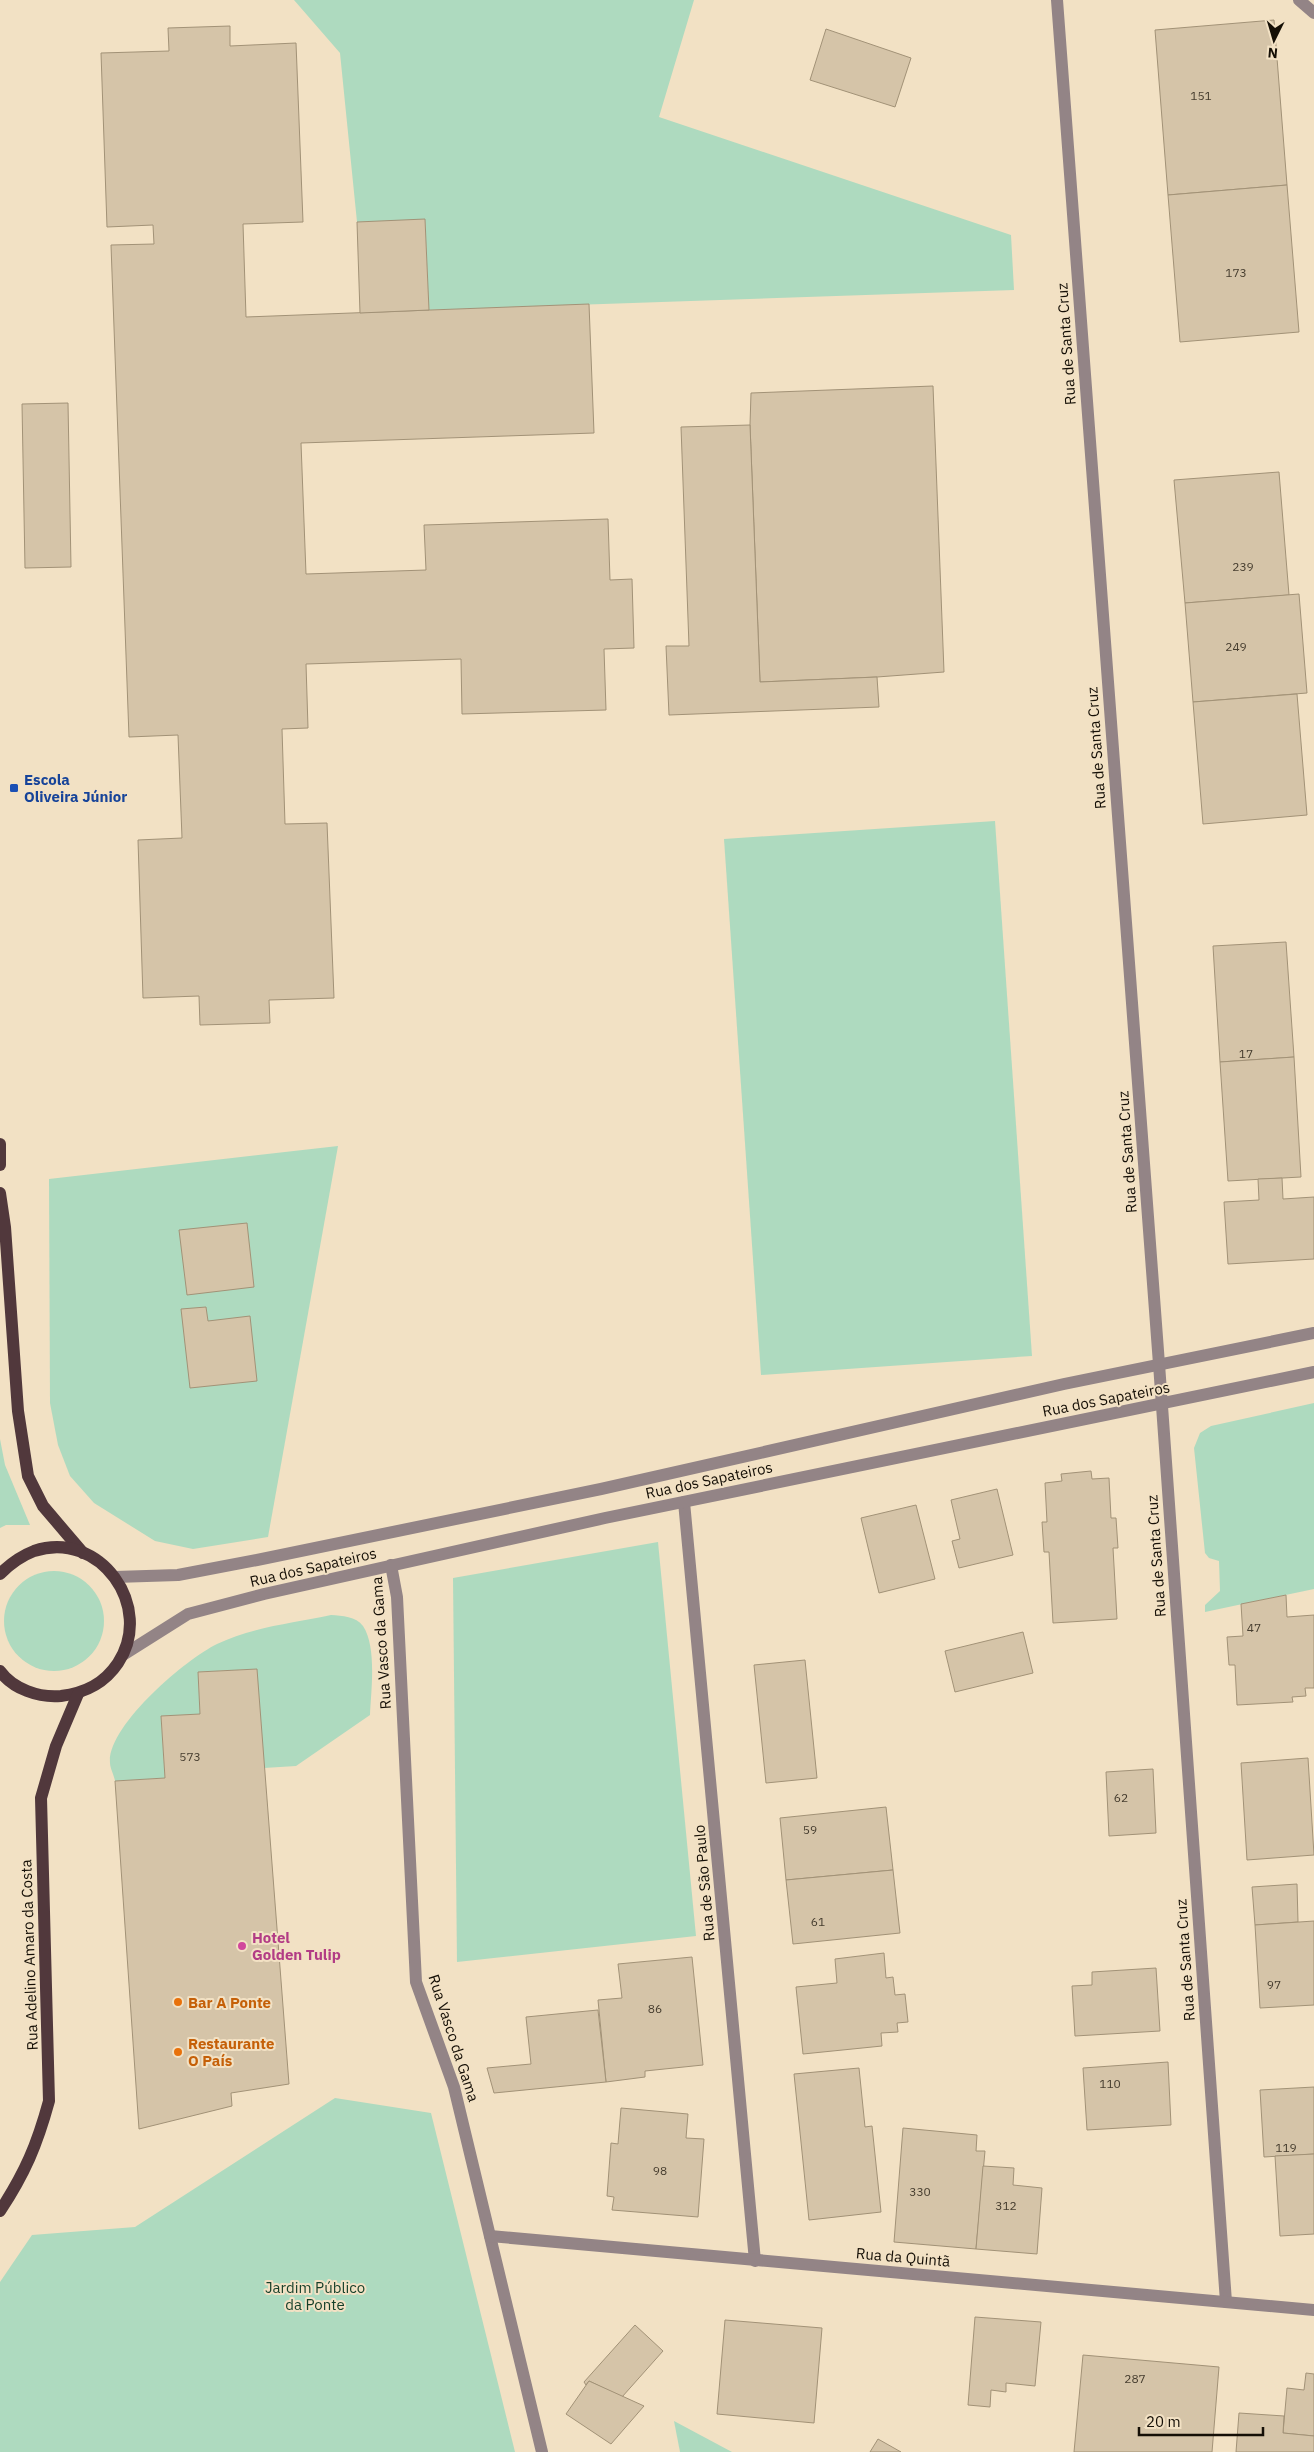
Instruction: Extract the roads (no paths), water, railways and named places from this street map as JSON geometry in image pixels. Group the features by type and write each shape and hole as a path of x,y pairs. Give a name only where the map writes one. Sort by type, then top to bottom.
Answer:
{"main road":[{"path":"0,1144 0,1165"},
{"path":"0,1193 5,1227 18,1411 28,1476 43,1506 83,1553"},
{"path":"0,1574 14,1561 35,1551 59,1548 83,1553 100,1563 115,1577 125,1595 130,1614 130,1635 123,1655 112,1672 102,1681 78,1694 52,1696 28,1691 7,1681 0,1671"},
{"name":"Rua Adelino Amaro da Costa","path":"0,2211 23,2175 39,2140 49,2101 41,1798 56,1746 78,1694"}],"street":[{"name":"Rua de Santa Cruz","path":"1057,0 1159,1364 1226,2302"},
{"path":"1299,0 1314,13"},
{"name":"Rua dos Sapateiros","path":"115,1577 178,1575 257,1560 601,1489 1159,1364 1314,1333"},
{"name":"Rua dos Sapateiros","path":"123,1655 188,1614 391,1565 684,1502 1162,1405 1314,1372"},
{"name":"Rua de São Paulo","path":"684,1502 755,2261"},
{"name":"Rua Vasco da Gama","path":"391,1565 397,1597 416,1982 454,2087 542,2452"},
{"name":"Rua da Quintã","path":"490,2236 1314,2310"}],"place":[{"name":"Escola Oliveira Júnior","path":"14,788"},
{"name":"Hotel Golden Tulip","path":"242,1946"},
{"name":"Bar A Ponte","path":"178,2002"},
{"name":"Restaurante O País","path":"178,2052"}],"park label":[{"name":"Jardim Público da Ponte","path":"315,2296"}]}
